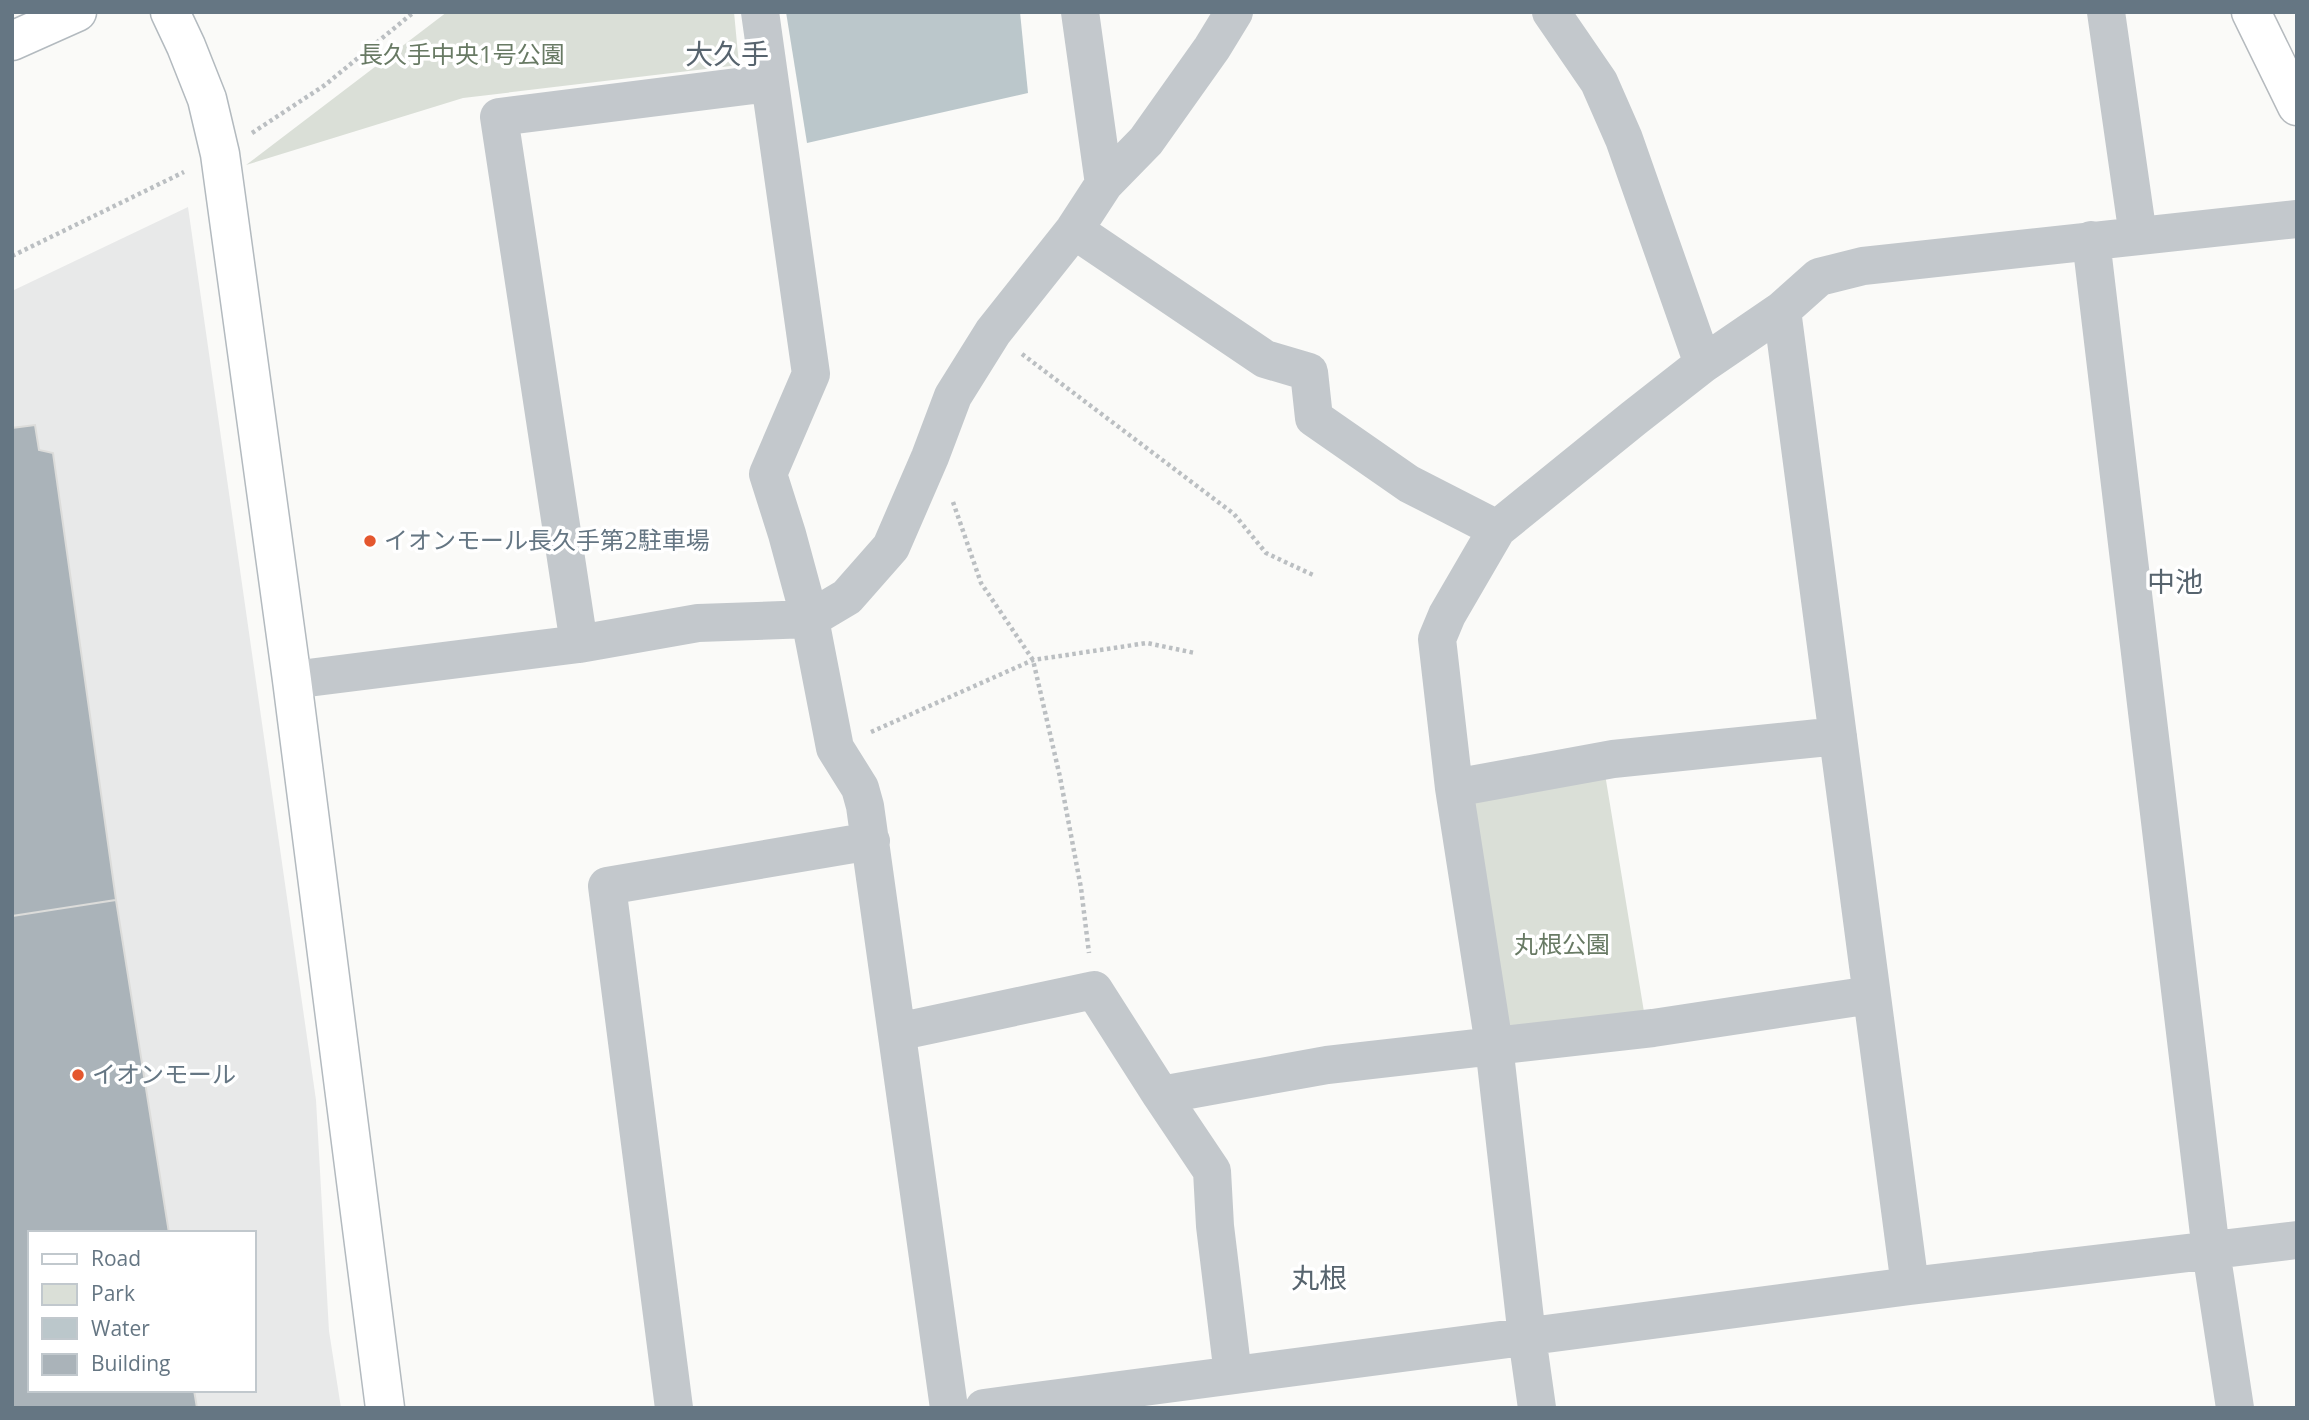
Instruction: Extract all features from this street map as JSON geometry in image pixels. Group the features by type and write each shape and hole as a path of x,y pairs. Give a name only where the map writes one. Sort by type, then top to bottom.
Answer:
{"street":[{"path":"12,41 77,12"},
{"path":"170,12 206,99 220,154 292,680 386,1408"},
{"path":"760,12 811,374 768,474 810,619 835,748 860,788 871,841 949,1408"},
{"path":"1080,12 1104,184"},
{"path":"292,680 579,644 698,623 810,619 848,597 891,547 953,396 993,332 1074,230 1104,184 1146,141 1212,48 1234,12"},
{"path":"1551,12 1600,82 1624,139 1703,364"},
{"path":"2106,12 2138,236"},
{"path":"2251,12 2297,106"},
{"path":"579,644 499,117 769,83"},
{"path":"1536,1408 1494,1045 1454,788 1437,639 1447,615 1497,529 1703,364 1782,310 1819,277 1863,266 2297,219"},
{"path":"1074,230 1265,359 1309,372 1314,418 1409,484 1497,529"},
{"path":"2091,240 2211,1251 2235,1408"},
{"path":"1782,310 1910,1286"},
{"path":"1454,788 1613,760 1838,736"},
{"path":"674,1408 607,887 871,841"},
{"path":"897,1032 1094,990 1212,1171 1215,1226 1233,1375"},
{"path":"1161,1095 1327,1065 1653,1028 1871,996"},
{"path":"984,1408 1910,1286 2297,1240"}],"path":[{"path":"993,332 1234,514 1266,553 1313,575"},
{"path":"930,457 955,505 981,583 1033,660 1060,777 1080,888 1094,990"},
{"path":"835,748 1033,660 1147,643 1195,653"}],"shaded area":[{"path":"188,207 316,1100 329,1331 341,1408 12,1408 12,291"}],"green space":[{"name":"長久手中央1号公園","path":"447,12 734,12 739,65 463,98 246,165"},
{"name":"丸根公園","path":"1605,774 1644,1012 1504,1030 1471,793"}],"water":[{"path":"786,12 1020,12 1028,93 807,143"}],"building":[{"path":"35,425 39,450 53,453 116,900 12,916 12,428"},
{"name":"イオンモール","path":"116,900 169,1231 28,1231 28,1392 194,1392 197,1408 12,1408 12,916"}],"place":[{"name":"イオンモール長久手第2駐車場","path":"370,541"},
{"name":"イオンモール","path":"78,1075"}],"district":[{"name":"大久手","path":"727,54"},
{"name":"中池","path":"2175,582"},
{"name":"丸根","path":"1319,1278"}]}
